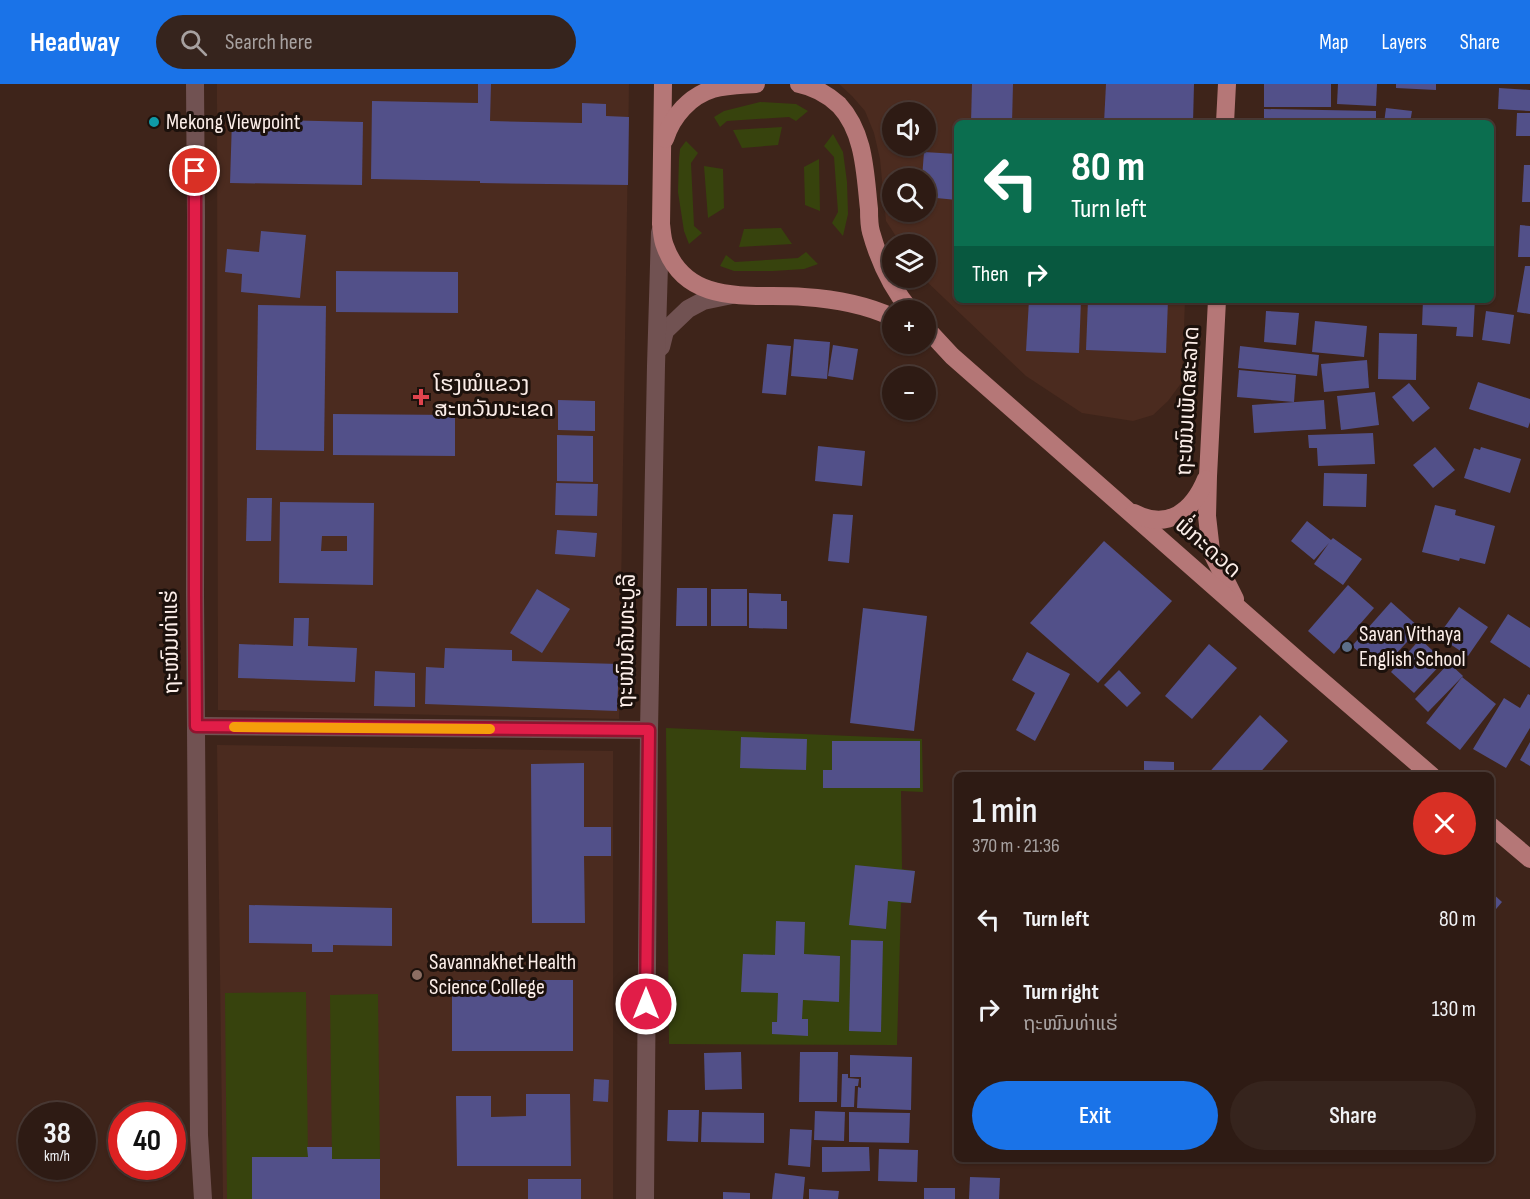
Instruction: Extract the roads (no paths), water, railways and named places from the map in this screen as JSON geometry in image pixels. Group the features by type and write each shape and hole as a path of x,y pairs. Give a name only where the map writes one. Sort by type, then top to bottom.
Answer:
{"main road":[{"name":"ຖະໜົນຄັນທະບູລີ","path":"661,224 663,84"},
{"path":"662,160 666,136 676,115 692,99 712,89 756,84"},
{"path":"799,84 811,86 831,98 847,114 863,154 871,231 886,271 902,300"},
{"path":"1225,120 1227,84"},
{"path":"661,224 664,246 675,266 691,282 711,292 847,301 882,312"},
{"name":"ຖະໜົນເພັດສະລາດ","path":"1217,303 1207,516 1212,551 1238,606"},
{"path":"936,339 952,356"},
{"path":"936,345 952,356"},
{"name":"ພໍ່ກະດວດ","path":"952,356 1427,772"},
{"path":"1123,505 1137,515 1152,519 1174,517 1193,504 1201,493 1208,476"},
{"path":"1494,829 1530,859"}],"street":[{"name":"ຖະໜົນທ່າແຮ່","path":"195,84 195,595 199,1135 203,1199"},
{"name":"ຖະໜົນຄັນທະບູລີ","path":"645,1199 649,730 661,224"},
{"path":"656,366 665,331 676,319 703,301 734,295"},
{"path":"196,726 649,730"}],"place":[{"name":"Mekong Viewpoint","path":"154,122"},
{"name":"ໂຮງໝໍແຂວງ ສະຫວັນນະເຂດ","path":"421,397"},
{"name":"Savan Vithaya English School","path":"1347,647"},
{"name":"Savannakhet Health Science College","path":"417,975"}]}
